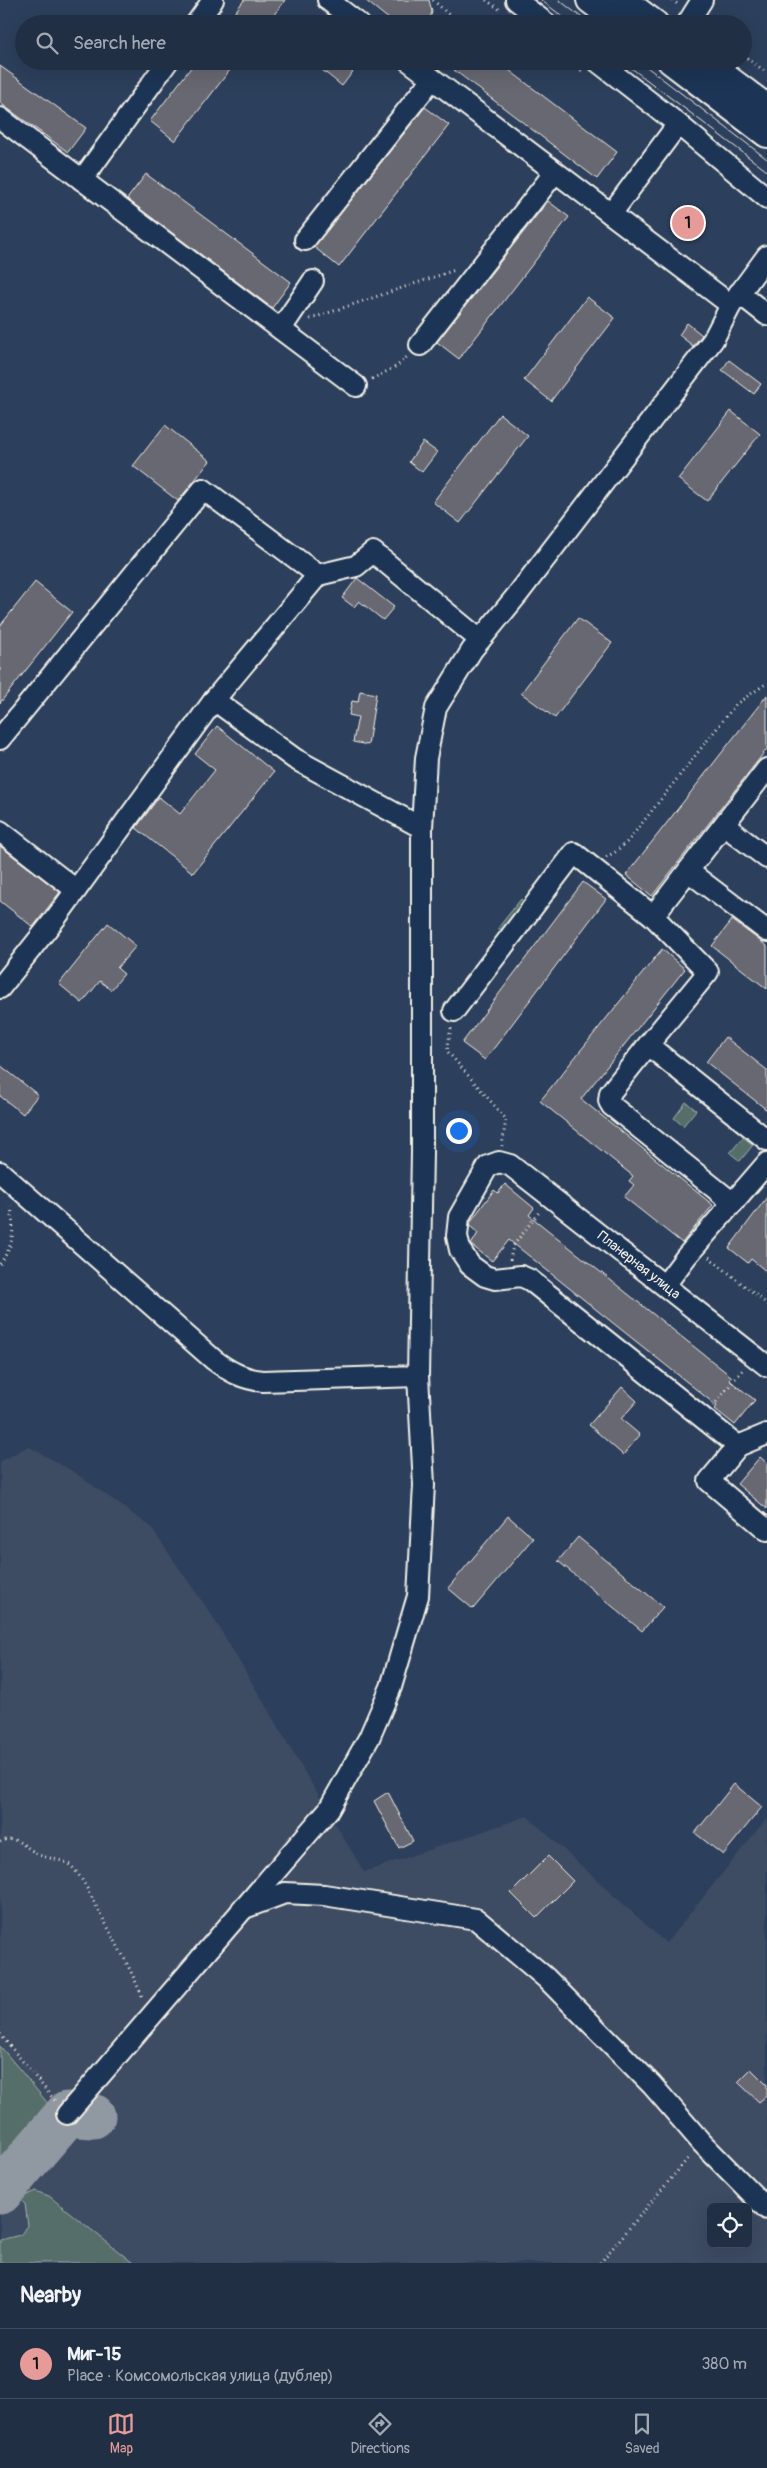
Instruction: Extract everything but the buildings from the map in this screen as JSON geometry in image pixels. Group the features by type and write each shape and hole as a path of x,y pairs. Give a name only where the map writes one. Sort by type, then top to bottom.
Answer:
{"main road":[{"path":"590,0 610,15"},
{"path":"623,0 642,15"},
{"path":"683,70 767,134"},
{"path":"716,70 767,108"}],"street":[{"path":"202,15 213,0"},
{"path":"328,0 347,15"},
{"path":"516,0 536,15"},
{"path":"693,15 702,0"},
{"path":"82,180 161,70"},
{"path":"420,70 611,214 735,299 767,315"},
{"path":"608,70 678,124 767,198"},
{"path":"304,240 432,79"},
{"path":"0,118 356,386"},
{"path":"611,214 678,124"},
{"path":"420,345 555,172"},
{"path":"67,2114 240,1910 329,1809 369,1738 391,1687 418,1588 424,1485 418,1376 422,1143 422,828 426,758 436,708 480,640 518,594 713,340 735,299 767,256"},
{"path":"281,329 313,281"},
{"path":"0,740 203,489 318,575"},
{"path":"0,988 76,890 214,700 318,575 356,566 373,552 480,640"},
{"path":"214,700 295,759 422,828"},
{"path":"653,916 767,768"},
{"path":"724,825 767,858"},
{"path":"0,831 76,890"},
{"path":"454,1010 574,853 653,916 708,972 610,1093 609,1101 612,1106 733,1203"},
{"path":"688,871 767,931"},
{"path":"648,1045 767,1140"},
{"path":"665,1285 695,1246 767,1162"},
{"path":"505,1163 488,1166 459,1217 457,1236 460,1250 470,1265 495,1280 521,1276 530,1280 738,1446"},
{"name":"Планерная улица","path":"505,1163 760,1360"},
{"path":"4,1176 231,1373 249,1380 418,1376"},
{"path":"767,1434 738,1446 709,1480 767,1530"},
{"path":"240,1910 285,1893 324,1895 476,1919 546,1978 652,2085 702,2143 767,2209"}],"path":[{"path":"433,0 449,15"},
{"path":"752,61 767,73"},
{"path":"281,329 488,258"},
{"path":"356,386 397,366 420,345"},
{"path":"589,865 615,852 628,841 736,704 767,683"},
{"path":"454,1010 447,1051 506,1119 505,1163"},
{"path":"0,1264 9,1252 14,1236 4,1176"},
{"path":"507,1278 513,1246 538,1214"},
{"path":"695,1246 767,1304"},
{"path":"703,1418 760,1360"},
{"path":"0,1842 6,1838 18,1840 36,1854 64,1862 72,1867 136,1982 150,2015"},
{"path":"0,2034 67,2114"},
{"path":"600,2263 702,2143"}],"shaded area":[{"path":"28,1446 74,1472 150,1526 213,1617 364,1872 527,1816 666,1943 767,1818 767,2263 0,2263 0,1462"}],"green space":[{"path":"521,899 528,905 506,934 498,928"},
{"path":"686,1102 696,1110 683,1126 674,1118"},
{"path":"743,1137 753,1145 740,1161 730,1153"},
{"path":"0,2046 50,2106 0,2166"},
{"path":"35,2191 49,2196 133,2263 0,2263 0,2240 20,2235 28,2226 25,2204 19,2199"}],"taxiway":[{"path":"0,2192 67,2114 93,2116"}],"tram line":[{"path":"541,0 560,15"},
{"path":"559,0 578,15"},
{"path":"634,70 767,171"},
{"path":"651,70 767,159"}],"place":[{"name":"Миг-15","path":"688,223"}]}
